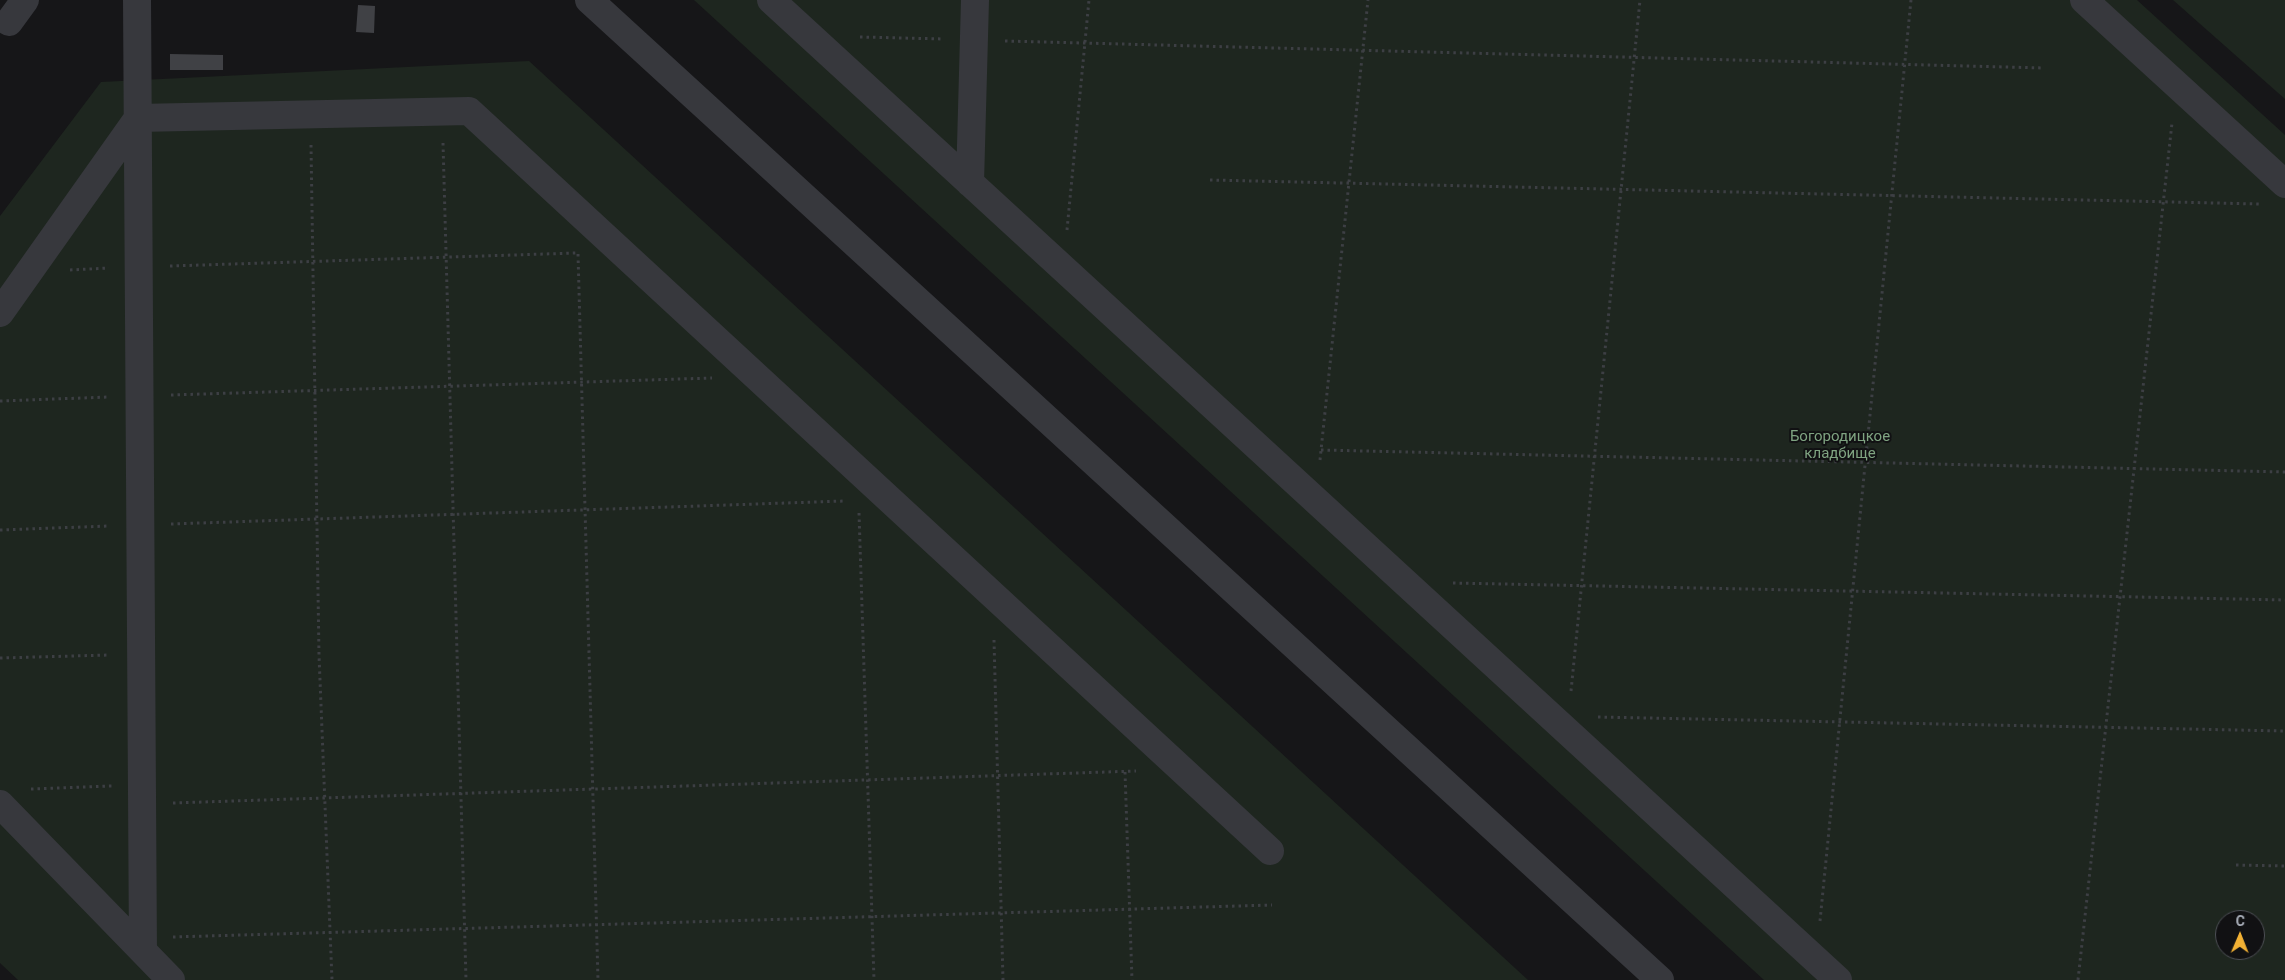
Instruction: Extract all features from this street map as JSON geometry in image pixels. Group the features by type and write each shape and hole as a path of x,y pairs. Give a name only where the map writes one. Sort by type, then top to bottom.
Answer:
{"street":[{"path":"9,22 25,0"},
{"path":"137,0 143,944"},
{"path":"588,0 1660,980"},
{"path":"771,0 1316,501 1559,716 1838,980"},
{"path":"970,183 975,0"},
{"path":"2084,0 2285,184"},
{"path":"138,118 469,111 1270,851"},
{"path":"0,313 138,118"},
{"path":"0,804 143,944 171,980"}],"path":[{"path":"1063,268 1090,0"},
{"path":"1316,501 1368,0"},
{"path":"1640,0 1581,586 1559,716 2285,731"},
{"path":"1816,959 1911,0"},
{"path":"859,37 2043,68"},
{"path":"2078,980 2176,84"},
{"path":"442,112 466,980"},
{"path":"310,114 319,655 332,980"},
{"path":"1210,180 2266,204"},
{"path":"577,211 598,980"},
{"path":"30,271 578,252"},
{"path":"0,400 718,378"},
{"path":"1321,450 2285,472"},
{"path":"0,530 890,500"},
{"path":"858,501 874,980"},
{"path":"1450,583 2285,600"},
{"path":"994,632 1003,980"},
{"path":"0,658 141,654"},
{"path":"28,789 142,794 324,798 1182,770"},
{"path":"1125,772 1132,980"},
{"path":"2236,865 2285,866"},
{"path":"143,944 330,933 1272,905"}],"green space":[{"name":"Богородицкое кладбище","path":"694,0 2137,0 2285,135 2285,980 1764,980"},
{"path":"2173,0 2285,0 2285,99"},
{"path":"529,61 1528,980 18,980 0,963 0,216 101,82"}],"building":[{"path":"358,5 375,6 374,33 356,32"},
{"path":"170,54 223,55 223,70 170,70"}]}
